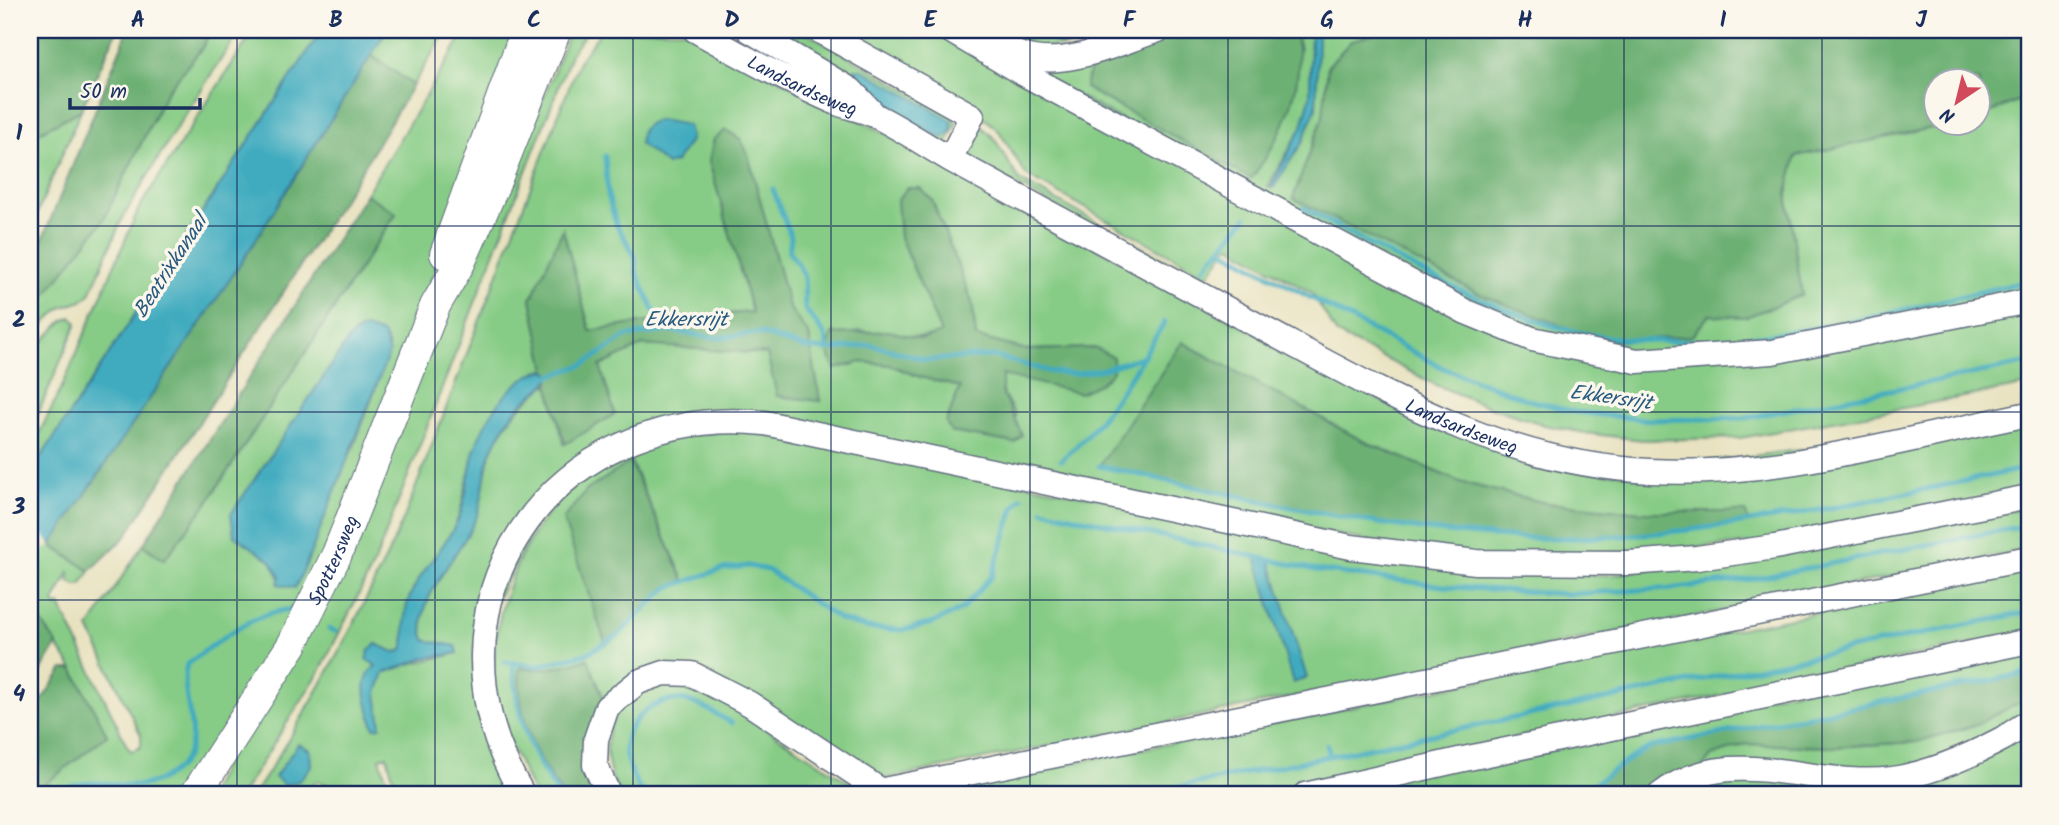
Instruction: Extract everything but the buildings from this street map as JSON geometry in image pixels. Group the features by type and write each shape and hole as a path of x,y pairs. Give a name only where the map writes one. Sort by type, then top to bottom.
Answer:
{"main road":[{"name":"Spottersweg","path":"435,306 442,262 526,30"},
{"name":"Spottersweg","path":"195,795 264,692 318,594 358,503 435,306 460,263 494,186 556,30"}],"street":[{"name":"Landsardseweg","path":"695,30 764,69 840,104 875,115 950,159 1433,418 1467,432 1583,463 1650,471 1764,466 2029,414"},
{"name":"Landsardseweg","path":"749,30 851,90 875,115"},
{"path":"818,30 972,116 950,159"},
{"path":"948,30 1018,62 1466,312 1532,339 1637,361 1772,352 2029,301"},
{"path":"986,30 1018,62"},
{"path":"1018,62 1077,56 1158,30"},
{"path":"523,795 502,761 490,719 481,671 481,639 492,592 523,528 551,494 607,449 668,426 706,420 765,423 1351,547 1476,562 1629,563 1697,558 1775,547 2029,497"},
{"path":"609,795 595,765 596,739 607,707 638,682 664,673 692,674 750,704 870,792 2029,558"},
{"path":"1305,795 1350,790 1459,760 2029,641"},
{"path":"1660,795 1698,775 1736,767 1762,767 1818,778 1893,787 1921,785 1952,763 2029,723"}],"green space":[{"path":"30,30 73,114 81,110 30,230"},
{"path":"30,30 117,30 81,110 30,137"},
{"path":"128,30 211,30 202,48 167,91 102,222 30,315 30,270"},
{"path":"211,30 240,30 122,219 90,294 82,301 61,308 30,337 30,315 102,222 167,91 202,48"},
{"path":"254,30 322,30 30,474 30,452 62,387 139,208"},
{"path":"387,30 447,30 413,85 371,55"},
{"path":"466,30 520,30 396,377 321,567 185,795 37,795 44,785 107,735 73,669 30,606 30,565 45,542 90,571 81,585 75,585 68,580 71,574 69,572 54,602 57,607 60,605 128,748 132,751 141,747 141,735 89,628 143,545 164,560 207,503 396,214 366,194","holes":["364,328 383,334 389,346 354,447 280,578 271,561 234,535 238,504 355,332"]},
{"path":"570,30 588,30 572,52 374,564 320,671 241,795 209,795 515,171"},
{"path":"602,30 684,30 869,125 1406,414 1605,474 2029,422 2029,497 1821,539 1476,562 810,432 668,426 550,494 473,647 478,714 491,758 510,795 398,795 387,756 380,758 391,795 354,795 317,781 303,795 253,795 334,660 371,590 404,518 579,61","holes":["726,130 741,140 748,155 789,307 809,335 820,401 767,354 643,345 600,366 564,443 548,384 518,411 500,435 488,461 477,516 431,593 425,609 422,625 425,641 455,646 458,653 384,673 377,692 374,728 366,694 376,666 368,659 376,644 394,652 401,651 404,646 407,607 415,587 449,539 459,516 475,448 536,371 546,370 531,299 563,231 590,331 667,319 752,312 709,161 714,139","932,200 972,302 976,337 1026,350 1095,348 1019,377 1002,375 1002,392 1015,414 1015,443 951,432 951,409 960,387 920,377 890,365 861,362 835,369 858,331 911,337 942,334 900,237","1363,441 1460,482 1546,503 1748,522 1648,533 1538,538 1427,530 1343,518 1099,466"]},
{"path":"776,30 802,30 950,114 957,123 946,144 921,135"},
{"path":"831,30 978,30 1000,52 1428,299 1649,365 2029,306 2029,385 1740,438 1642,440 1545,425 1436,385 1337,334 1312,293 1229,245 1208,276 1026,175 999,131 982,116"},
{"path":"996,30 1032,30 1064,47 1026,46"},
{"path":"1032,30 1130,30 1064,47"},
{"path":"1170,30 1295,30 1298,70 1290,109 1263,163 1251,179 1085,88 1093,55"},
{"path":"1295,30 1311,30 1310,97 1302,127 1268,186 1272,188 1303,141 1316,107 1318,30 1384,30 1351,41 1328,66 1324,116 1293,198 1604,342 1692,336 1709,315 1746,317 1802,295 1787,194 1796,156 1923,130 1923,136 1993,136 1993,111 2029,96 2029,297 1708,354 1619,354 1498,321 1039,75 1045,64 1300,49"},
{"path":"1384,30 2029,30 2029,96 1993,111 1993,66 1923,66 1923,130 1796,156 1787,194 1802,295 1746,317 1709,315 1692,336 1604,342 1479,294 1293,198 1323,116 1328,66 1351,41"},
{"path":"371,55 413,85 353,184 126,536 90,571 51,545 243,260"},
{"path":"978,123 994,138 1019,180 1177,266 1171,270 966,157 965,148"},
{"path":"726,130 741,140 748,155 789,307 809,335 820,401 777,396 767,354 643,345 600,366 615,414 565,444 548,384 552,375 546,370 531,299 563,229 590,331 667,319 752,312 709,161 714,139"},
{"path":"907,188 920,188 932,200 972,302 976,337 1026,350 1095,348 1113,357 1113,371 1101,383 1080,393 1002,375 1002,392 1022,435 1015,443 951,432 946,423 960,387 920,377 890,365 861,362 835,369 827,350 832,334 889,331 922,339 941,333 900,237 897,201"},
{"path":"366,194 396,213 207,503 164,560 143,545"},
{"path":"71,317 77,323 30,432 30,354 63,321"},
{"path":"1182,342 1363,441 1460,482 1546,503 1641,512 1746,512 1748,523 1590,537 1481,535 1371,522 1099,466"},
{"path":"739,430 1498,573 1611,575 2029,508 2029,549 879,780 701,669 605,702 587,659 546,669 520,668 522,703 530,735 544,766 563,795 534,795 502,722 495,693 494,661 505,596 517,565 533,536 551,510 572,488 637,448 665,438","holes":["631,462 684,580 667,588 643,610"]},
{"path":"630,462 684,580 667,588 606,645 563,519 587,490"},
{"path":"2029,570 2029,632 1239,795 914,795"},
{"path":"30,606 57,644 30,690"},
{"path":"2029,641 2029,673 1651,747 1589,789 1573,795 1305,795"},
{"path":"588,659 605,702 601,795 563,795 544,766 529,735 521,703 519,668 545,669"},
{"path":"63,669 73,669 107,735 44,785 37,795 30,795 30,717"},
{"path":"2029,673 2029,698 1973,726 1916,742 1833,747 1746,744 1711,756 1697,775 1660,795 1573,795 1651,747"},
{"path":"661,682 697,684 858,788 821,795 622,795 615,785 608,760 607,747 612,721 628,701"},
{"path":"2029,698 2029,795 1925,795 1917,775 1889,780 1897,795 1660,795 1697,775 1711,756 1746,744 1833,747 1916,742"}],"water":[{"name":"Beatrixkanaal","path":"322,30 387,30 243,260 51,545 45,542 30,565 30,474"},
{"path":"1311,30 1318,30 1316,107 1303,141 1273,188 1270,188 1302,127 1310,97"},
{"path":"855,69 861,69 948,118 952,122 951,132 942,138 917,125 853,78"},
{"path":"659,120 688,125 691,139 676,162 667,165 640,144 644,128"},
{"path":"364,328 383,334 389,353 295,588 278,584 280,577 271,561 234,535 231,514 351,336"},
{"path":"546,370 552,375 549,380 518,408 497,439 488,461 477,516 431,593 425,609 422,625 425,640 456,646 458,653 425,658 384,673 377,692 381,727 374,728 365,686 370,672 376,666 367,659 369,650 376,644 394,652 401,651 404,646 405,613 410,596 458,520 474,451 485,426 510,390 521,380"},
{"path":"1256,557 1270,560 1307,678 1293,683"},
{"path":"298,744 310,750 311,766 299,781 284,785 275,777"}],"pier":[{"path":"30,515 52,548 46,547 34,564 30,557"}],"waterway":[{"path":"605,156 608,195 616,224 635,256 637,274 660,331"},
{"path":"773,189 791,237 789,252 803,274 805,309 825,335 827,350"},
{"path":"1304,208 1410,266 1486,302 1525,317 1600,336 1654,341 1762,336 1870,317 2029,281"},
{"name":"Ekkersrijt","path":"1220,249 1246,218"},
{"name":"Ekkersrijt","path":"1204,268 1220,249 1443,368 1529,400 1575,412 1650,420 1746,418 2029,363"},
{"name":"Ekkersrijt","path":"1061,460 1092,430 1105,413 1165,322"},
{"name":"Ekkersrijt","path":"547,377 583,365 627,336 671,331 716,338 759,333 806,348 827,350 872,345 927,360 993,356 1052,372 1074,374 1104,369 1141,357"},
{"path":"1099,466 1371,522 1426,530 1537,538 1599,537 1723,526 1846,505 2029,468"},
{"name":"Ekkersrijt","path":"505,662 537,666 586,654 617,636 667,588 722,569 749,566 768,570 840,620 867,628 904,630 933,623 962,609 992,576 1014,508 1022,498"},
{"path":"1043,510 1316,570 1451,587 1567,594 1676,588 1753,579 2029,525"},
{"name":"Ekkersrijt","path":"56,795 69,787 83,784 137,785 164,778 179,766 188,753 191,739 185,678 187,664 250,622 278,611 293,609"},
{"path":"1140,795 2029,612"},
{"name":"Ekkersrijt","path":"329,629 335,631"},
{"path":"513,664 517,700 526,733 532,749 559,795"},
{"path":"1573,795 1651,747 2029,673"},
{"path":"651,795 640,790 625,753 627,737 638,718 655,705 676,700 704,707 732,723"},
{"path":"1327,745 1330,756"}]}
